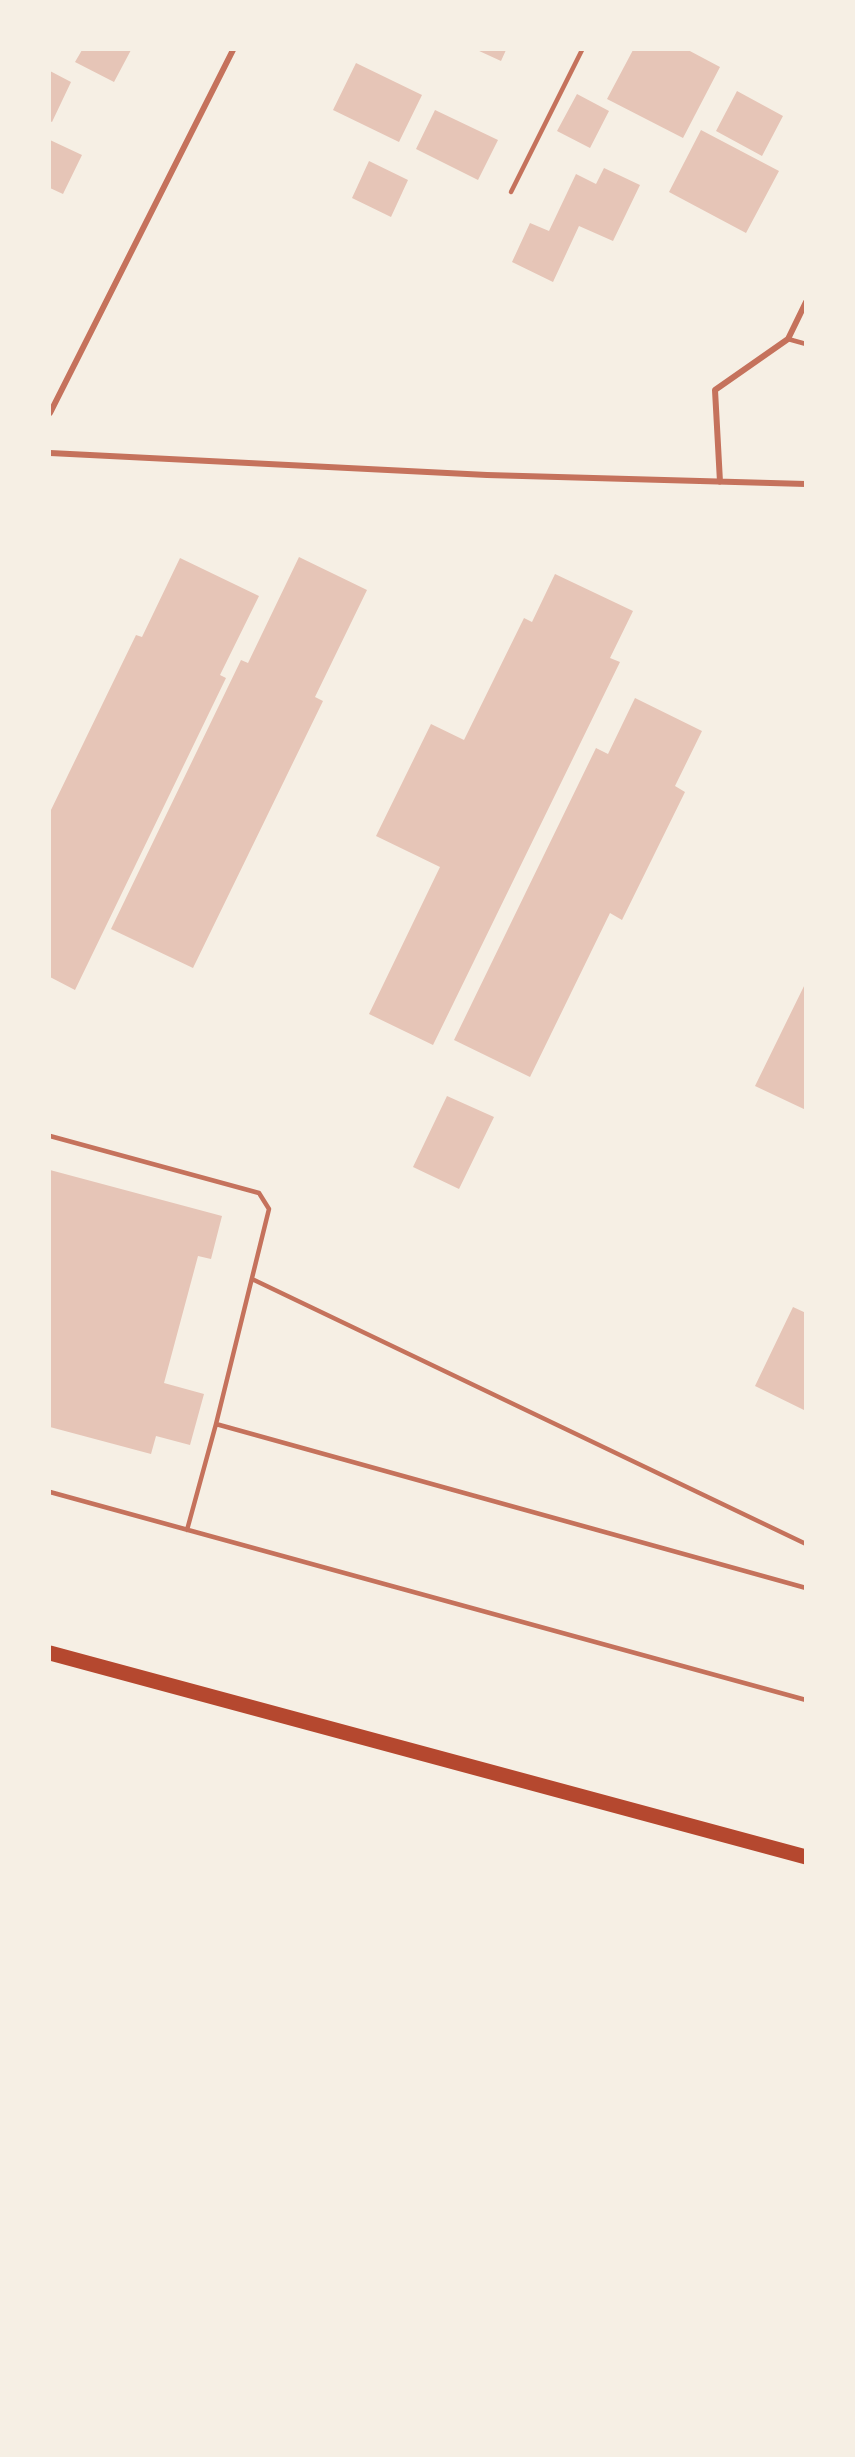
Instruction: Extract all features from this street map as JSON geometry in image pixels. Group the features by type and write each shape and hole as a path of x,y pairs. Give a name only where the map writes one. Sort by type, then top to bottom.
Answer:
{"main road":[{"path":"50,1653 806,1857"}],"street":[{"path":"50,413 233,50"},
{"path":"720,482 715,390 788,339 806,302"},
{"path":"50,453 487,476 806,484"}],"lane":[{"path":"511,192 582,50"},
{"path":"788,339 806,344"},
{"path":"50,1136 259,1193 269,1209 188,1530"},
{"path":"252,1279 806,1544"},
{"path":"216,1424 806,1588"},
{"path":"50,1492 806,1700"}],"building":[{"path":"82,50 131,50 114,82 75,62"},
{"path":"477,50 506,50 501,61"},
{"path":"633,50 688,50 720,67 683,138 607,99"},
{"path":"356,63 422,95 399,142 333,110"},
{"path":"50,71 71,82 52,122 50,121"},
{"path":"737,91 783,116 762,156 716,131"},
{"path":"577,94 609,111 590,148 557,131"},
{"path":"435,110 498,140 478,180 416,149"},
{"path":"701,130 779,171 746,233 669,192"},
{"path":"50,140 82,155 63,194 50,188"},
{"path":"369,161 408,180 391,217 352,198"},
{"path":"604,168 640,185 613,241 579,226 553,282 512,262 530,223 549,231 576,174 596,184"},
{"path":"299,557 367,590 315,697 323,701 193,968 111,929 241,660 248,663"},
{"path":"180,558 259,596 220,675 226,678 75,990 50,977 50,812 136,635 142,637"},
{"path":"555,574 633,611 610,658 620,662 433,1045 369,1014 440,867 376,836 431,724 464,740 524,618 532,622"},
{"path":"635,698 702,731 675,786 685,792 622,920 610,913 530,1077 454,1040 596,748 608,754"},
{"path":"806,982 806,1110 755,1086"},
{"path":"447,1096 494,1117 459,1189 413,1167"},
{"path":"50,1170 222,1216 211,1259 198,1256 164,1383 204,1394 190,1445 156,1436 151,1454 50,1427"},
{"path":"793,1307 806,1313 806,1411 755,1386"}]}
